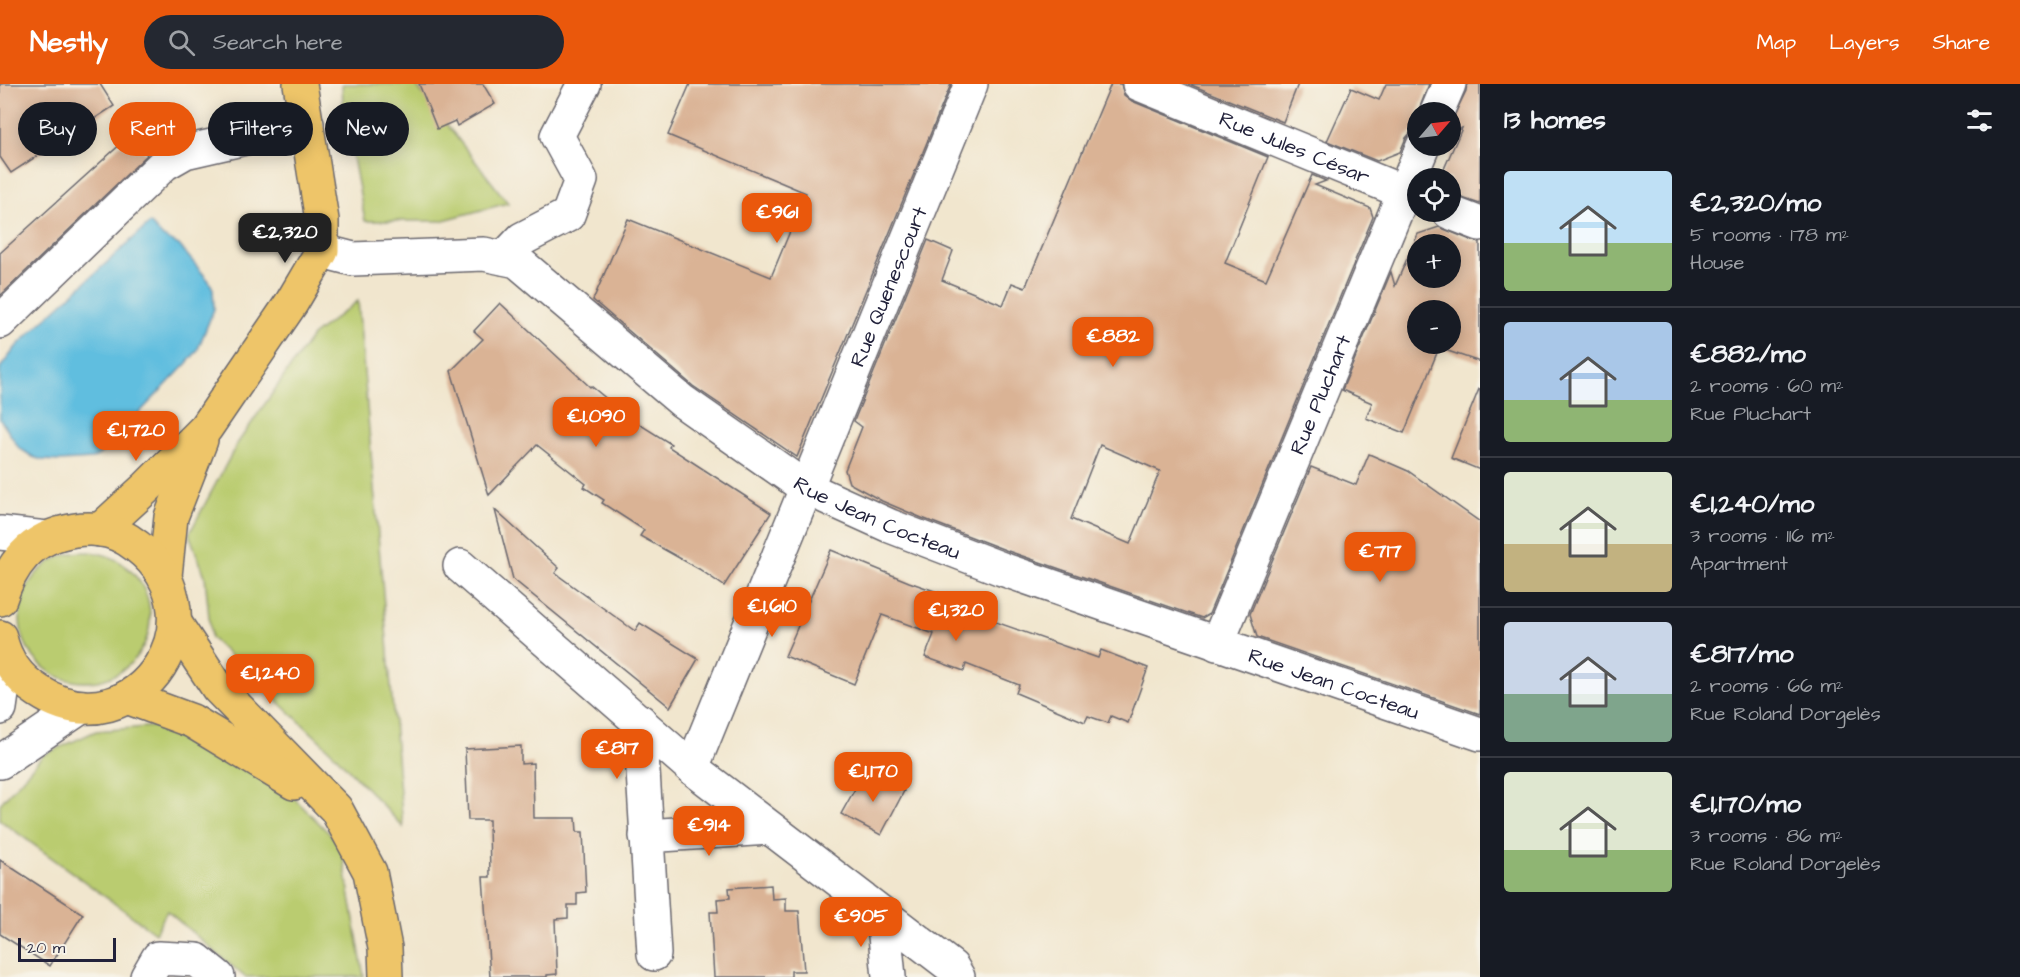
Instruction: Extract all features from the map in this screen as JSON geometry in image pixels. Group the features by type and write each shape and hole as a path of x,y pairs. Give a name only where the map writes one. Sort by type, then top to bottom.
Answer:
{"main road":[{"path":"300,84 303,102"},
{"path":"100,530 206,428 292,302 322,251 322,220 312,156"},
{"path":"165,576 171,517 206,428"},
{"path":"0,599 8,576 25,554 46,538 72,530 100,530 126,538 148,555 165,576 173,599 175,623 168,653 152,679 127,697 105,705 81,707 51,700 25,682 3,648"},
{"path":"175,623 218,688 336,809 370,872 385,948 386,977"},
{"path":"127,697 192,721 336,809"}],"street":[{"path":"504,258 522,239 568,214 581,180 557,136 584,84"},
{"name":"Rue Quenescourt","path":"692,768 970,84"},
{"name":"Rue Jules César","path":"1139,84 1407,193"},
{"path":"1441,102 1449,84"},
{"path":"0,322 164,164 185,152 208,147"},
{"name":"Rue Pluchart","path":"1217,644 1407,204"},
{"path":"1461,217 1480,224"},
{"name":"Rue Jean Cocteau","path":"322,251 353,259 483,254 517,261 682,401 806,488 890,526 1002,569 1480,734"},
{"path":"0,533 46,538"},
{"path":"460,566 692,768 952,967 958,977"},
{"path":"0,708 3,648"},
{"path":"0,762 81,707"},
{"path":"640,721 654,954"},
{"path":"646,836 768,828"},
{"path":"883,915 890,977"},
{"path":"147,977 158,958 197,960 218,977"}],"green space":[{"path":"342,84 415,84 508,203 440,221 365,221 353,156 409,156 409,102 343,102"},
{"path":"358,301 403,827 333,753 211,638 205,576 189,534 237,444 312,336"},
{"path":"85,552 110,557 131,571 145,592 150,617 145,642 131,663 110,677 85,682 60,677 39,663 25,642 20,617 25,592 39,571 60,557"},
{"path":"183,724 294,798 341,845 364,977 245,977 167,911 155,933 0,820 0,804 43,755 96,731"}],"water":[{"path":"150,223 163,237 179,245 213,289 214,309 197,351 99,455 92,459 60,461 33,457 19,448 0,419 0,368 34,329"}],"building":[{"path":"0,84 100,84 111,102 109,102 109,109 97,117 97,102 18,102 18,156 37,156 11,173 0,157"},
{"path":"419,84 483,84 495,104 457,126 455,121 437,129"},
{"path":"690,84 951,84 797,457 693,386 593,300 628,219 771,277 806,193 668,135"},
{"path":"1111,84 1121,84 1124,95 1132,101 1268,157 1225,263 1266,280 1312,175 1326,181 1315,185 1370,208 1373,217 1209,614 1202,618 1008,551 882,501 849,483 845,470 862,427 854,421 928,240 953,251 942,280 1003,305 1012,283 1025,288","holes":["1100,445 1160,471 1130,544 1071,519"]},
{"path":"1189,84 1298,84 1283,122"},
{"path":"1386,84 1429,84 1422,102 1407,102 1407,137 1400,152 1377,161 1327,141 1351,88 1379,100"},
{"path":"1467,84 1480,84 1480,204 1461,198 1461,168 1444,168 1450,156 1461,156 1461,102"},
{"path":"109,155 146,156 0,296 0,253"},
{"path":"1439,227 1456,234 1418,234"},
{"path":"1461,236 1480,242 1480,362 1457,354 1461,354 1461,300 1407,300 1407,354 1437,354 1404,433 1366,418 1372,403 1342,390 1391,272 1395,286 1407,259 1407,288 1461,288"},
{"path":"500,303 590,387 631,419 671,444 669,447 771,513 724,586 699,569 640,536 644,530 602,503 604,500 584,487 586,484 537,445 489,495 451,371 483,339 474,331"},
{"path":"1480,389 1480,470 1451,458"},
{"path":"1369,454 1408,471 1480,522 1480,714 1257,637 1250,614 1311,467 1356,485"},
{"path":"495,510 559,568 555,573 635,631 640,623 698,659 670,707 513,579"},
{"path":"831,550 909,582 977,606 973,614 1098,658 1101,650 1148,668 1128,723 1111,716 1108,723 1088,716 1085,722 1016,693 1019,685 966,664 964,671 925,657 934,634 882,615 854,684 785,656"},
{"path":"521,746 521,764 533,763 534,818 576,818 577,832 583,832 586,892 577,893 577,905 568,905 568,918 555,919 557,974 547,975 547,977 490,977 483,877 490,877 489,820 468,820 465,749"},
{"path":"865,771 904,791 881,835 841,814"},
{"path":"0,860 83,914 50,966 0,934"},
{"path":"771,885 772,899 786,898 786,911 799,911 804,971 791,971 791,977 714,977 710,912 718,912 717,899 730,898 729,888"}]}
